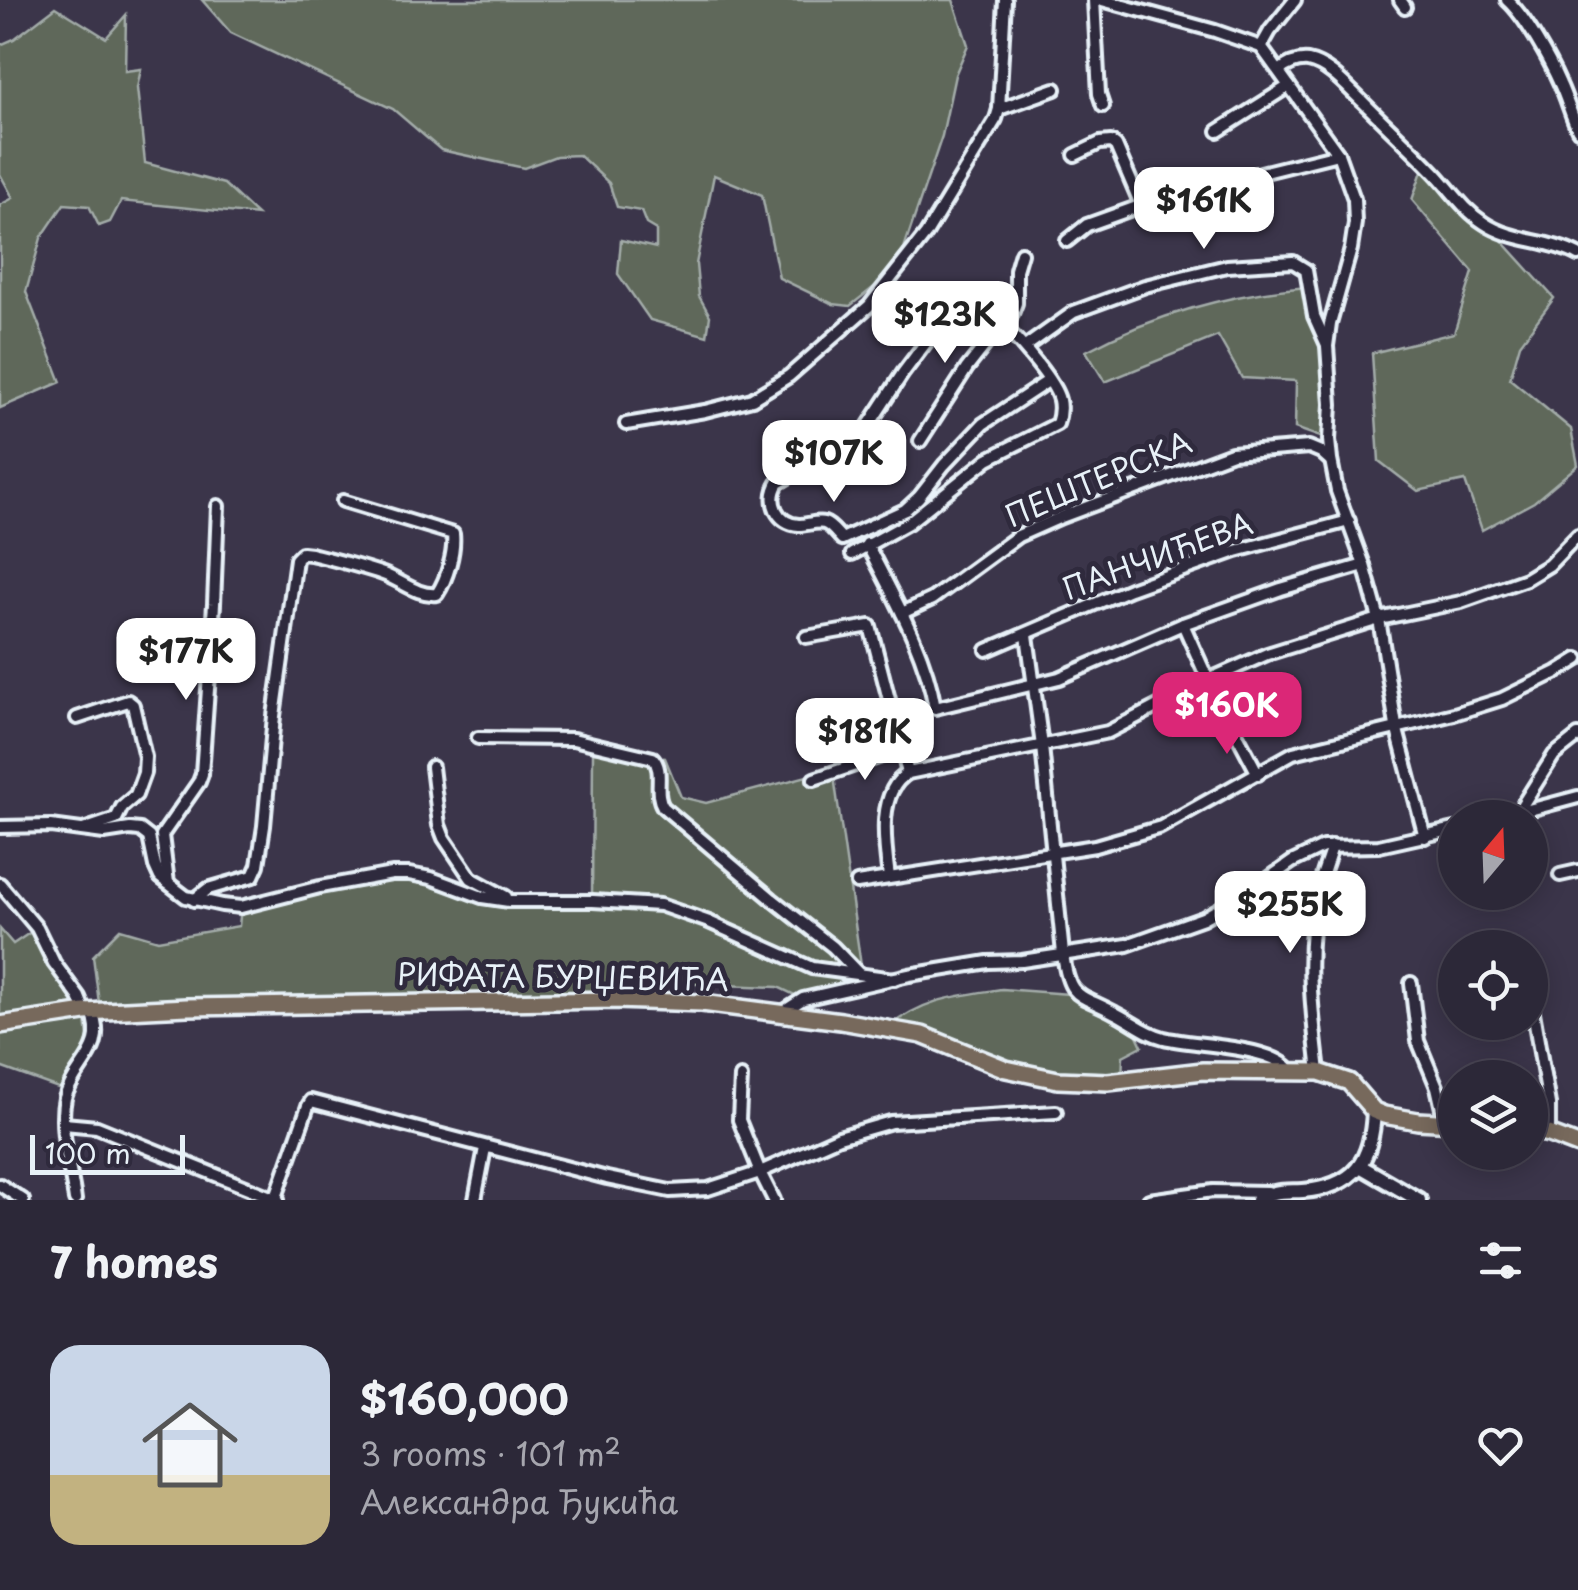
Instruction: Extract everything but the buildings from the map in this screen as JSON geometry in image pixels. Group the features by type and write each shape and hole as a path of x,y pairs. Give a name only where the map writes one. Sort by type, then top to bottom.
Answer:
{"main road":[{"name":"РИФАТА БУРЏЕВИЋА","path":"0,1025 89,1012 187,1006 615,1000 702,1003 922,1034 1006,1069 1058,1080 1108,1082 1189,1072 1320,1072"},
{"path":"1320,1072 1349,1082 1374,1111 1395,1118 1438,1121"},
{"path":"1549,1134 1578,1145"}],"street":[{"path":"626,424 705,411 752,398 789,376 868,306 926,234 996,119 1005,0"},
{"path":"1094,0 1103,106"},
{"path":"1102,0 1261,47 1338,154 1354,199 1356,224 1327,346 1331,404 1328,440 1337,491 1380,618 1396,726 1425,837"},
{"path":"1261,47 1295,0"},
{"path":"1507,0 1560,84 1578,130"},
{"path":"1280,70 1290,63 1305,61 1322,66 1483,222 1503,234 1563,247 1578,255"},
{"path":"1218,132 1289,86"},
{"path":"999,109 1055,89"},
{"path":"1075,154 1111,142 1142,207"},
{"path":"1068,241 1087,226 1168,196 1338,154"},
{"path":"920,442 967,368 992,336 1006,328 1016,302 1016,270 1022,254"},
{"path":"1025,347 1074,312 1145,286 1227,266 1293,262 1306,270 1314,316 1327,346"},
{"path":"852,554 934,504 988,459 1057,424 1058,393 1006,328"},
{"path":"930,337 863,434 778,483 772,492 774,506 789,523 827,524 842,540 905,510 983,424 1048,381"},
{"name":"ПЕШТЕРСКА","path":"902,614 932,599 1018,536 1232,453 1309,447 1331,460"},
{"path":"194,900 208,889 253,876 258,865 296,559 311,554 385,574 430,595 437,594 442,586 453,534 343,501"},
{"path":"169,884 162,835 202,774 218,506"},
{"name":"ПАНЧИЋЕВА","path":"987,650 1236,551 1349,521"},
{"path":"890,877 883,829 893,787 908,774 1108,732 1267,654 1380,618 1461,602 1526,579 1550,564 1578,535"},
{"path":"867,544 902,614 935,708 1059,678 1183,624 1281,589 1364,566"},
{"path":"1183,624 1258,774"},
{"path":"806,637 870,626 908,774"},
{"path":"1027,635 1063,954 1075,993 1154,1035 1277,1060 1292,1072"},
{"path":"856,882 1095,846 1161,827 1293,753 1502,699 1578,659"},
{"path":"77,718 128,700 133,706 145,758 139,789 118,816 82,831"},
{"path":"1526,800 1554,755 1578,736"},
{"path":"478,738 573,739 654,758 660,767 658,795 663,807 858,972"},
{"path":"814,779 902,748"},
{"path":"432,767 444,838 472,878 509,902"},
{"path":"1548,804 1578,797"},
{"path":"0,828 143,831 149,837 160,877 169,884"},
{"path":"782,1013 804,1000 894,979 966,965 1127,945 1191,922 1324,847 1379,846 1438,834"},
{"path":"1320,1072 1310,947 1318,889 1332,846"},
{"path":"1560,876 1578,871"},
{"name":"РИФАТА БУРЏЕВИЋА","path":"169,884 194,900 241,907 392,874 431,878 482,897 509,902 593,900 660,905 709,922 812,968 894,979"},
{"path":"0,884 37,928 54,963 96,1025 95,1044 68,1090 64,1107 75,1200"},
{"path":"1411,983 1418,1040 1438,1092"},
{"path":"1538,1040 1549,1134"},
{"path":"741,1077 739,1120 774,1200"},
{"path":"64,1124 97,1127 276,1200 312,1100 655,1195 708,1189 760,1172 829,1140 892,1122 1056,1112"},
{"path":"1149,1200 1212,1191 1262,1196 1328,1194 1360,1166 1370,1140 1374,1111"},
{"path":"474,1200 486,1148"},
{"path":"1360,1166 1419,1200"},
{"path":"0,1184 23,1200"}],"green space":[{"path":"202,0 953,0 968,45 955,75 942,136 897,269 850,306 833,304 779,278 762,195 714,175 696,264 699,296 710,316 707,336 650,320 618,274 621,240 656,248 656,230 646,224 641,211 617,207 609,183 579,155 556,156 524,168 441,150 393,109 231,33"},
{"path":"56,7 106,38 126,15 125,71 141,69 137,88 145,163 224,184 257,215 121,201 110,222 99,226 89,206 64,204 41,238 26,292 61,382 0,408 0,205 13,198 0,174 0,45"},
{"path":"1423,168 1466,219 1498,236 1554,298 1520,344 1510,379 1571,429 1578,465 1534,502 1482,530 1465,481 1418,491 1379,461 1372,353 1454,333 1473,272 1412,200"},
{"path":"1308,287 1327,346 1329,440 1295,428 1296,381 1242,378 1218,336 1105,382 1086,351 1138,327 1194,308 1251,294"},
{"path":"593,752 665,758 681,797 706,803 833,769 864,987 803,999 778,987 670,983 615,1000 100,1011 93,956 120,929 158,940 239,926 241,907 409,874 472,894 592,901"},
{"path":"37,928 85,1012 88,1037 84,1053 61,1089 0,1067 0,929 13,944"},
{"path":"1002,989 1069,994 1135,1031 1142,1046 1123,1056 1122,1079 1080,1083 887,1028 928,1004"}]}
